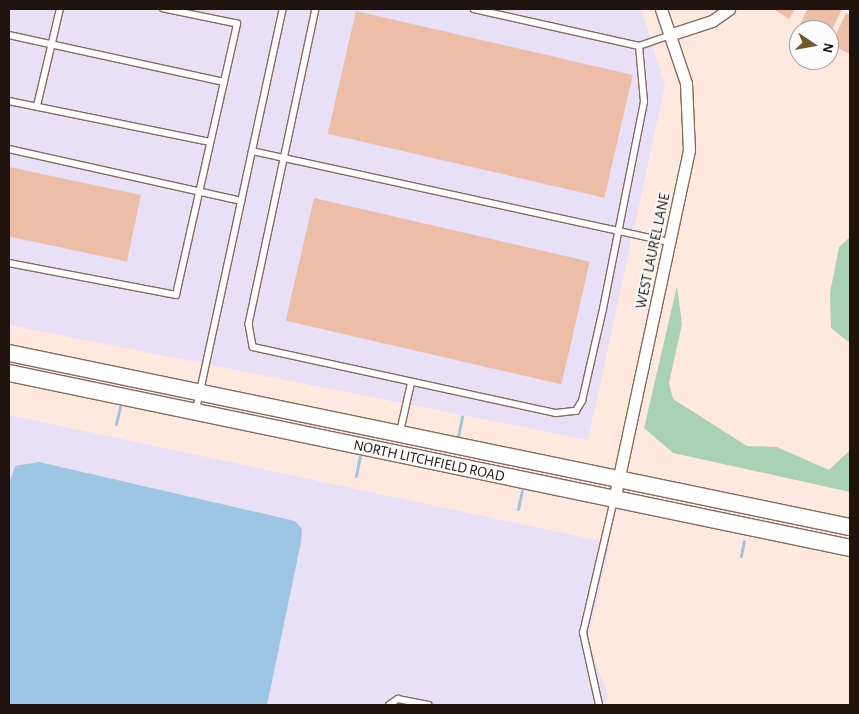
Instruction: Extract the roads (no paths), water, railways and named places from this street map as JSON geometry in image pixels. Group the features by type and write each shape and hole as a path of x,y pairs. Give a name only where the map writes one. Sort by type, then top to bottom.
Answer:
{"main road":[{"name":"NORTH LITCHFIELD ROAD","path":"9,353 850,527"},
{"name":"NORTH LITCHFIELD ROAD","path":"9,373 850,548"}],"street":[{"name":"WEST LAUREL LANE","path":"614,500 687,166 690,121 681,57 661,9"},
{"path":"672,34 712,20 729,9"}],"lane":[{"path":"37,106 60,9"},
{"path":"9,263 176,295 237,24 164,9"},
{"path":"196,413 283,9"},
{"path":"316,9 250,324 253,347 411,383 556,413 576,411 582,401 619,232 644,102 639,46"},
{"path":"474,9 639,46 672,34"},
{"path":"9,35 224,82"},
{"path":"9,100 210,142"},
{"path":"9,149 200,190 241,201"},
{"path":"252,151 670,242"},
{"path":"399,434 411,383"},
{"path":"598,705 583,633 614,500"},
{"path":"389,705 398,699 428,705"}],"water":[{"path":"39,462 295,521 302,529 301,542 267,705 9,705 9,484 15,466"}],"waterway":[{"path":"116,424 120,406"},
{"path":"458,437 462,416"},
{"path":"356,476 360,456"},
{"path":"518,509 522,490"},
{"path":"741,556 744,541"}]}
